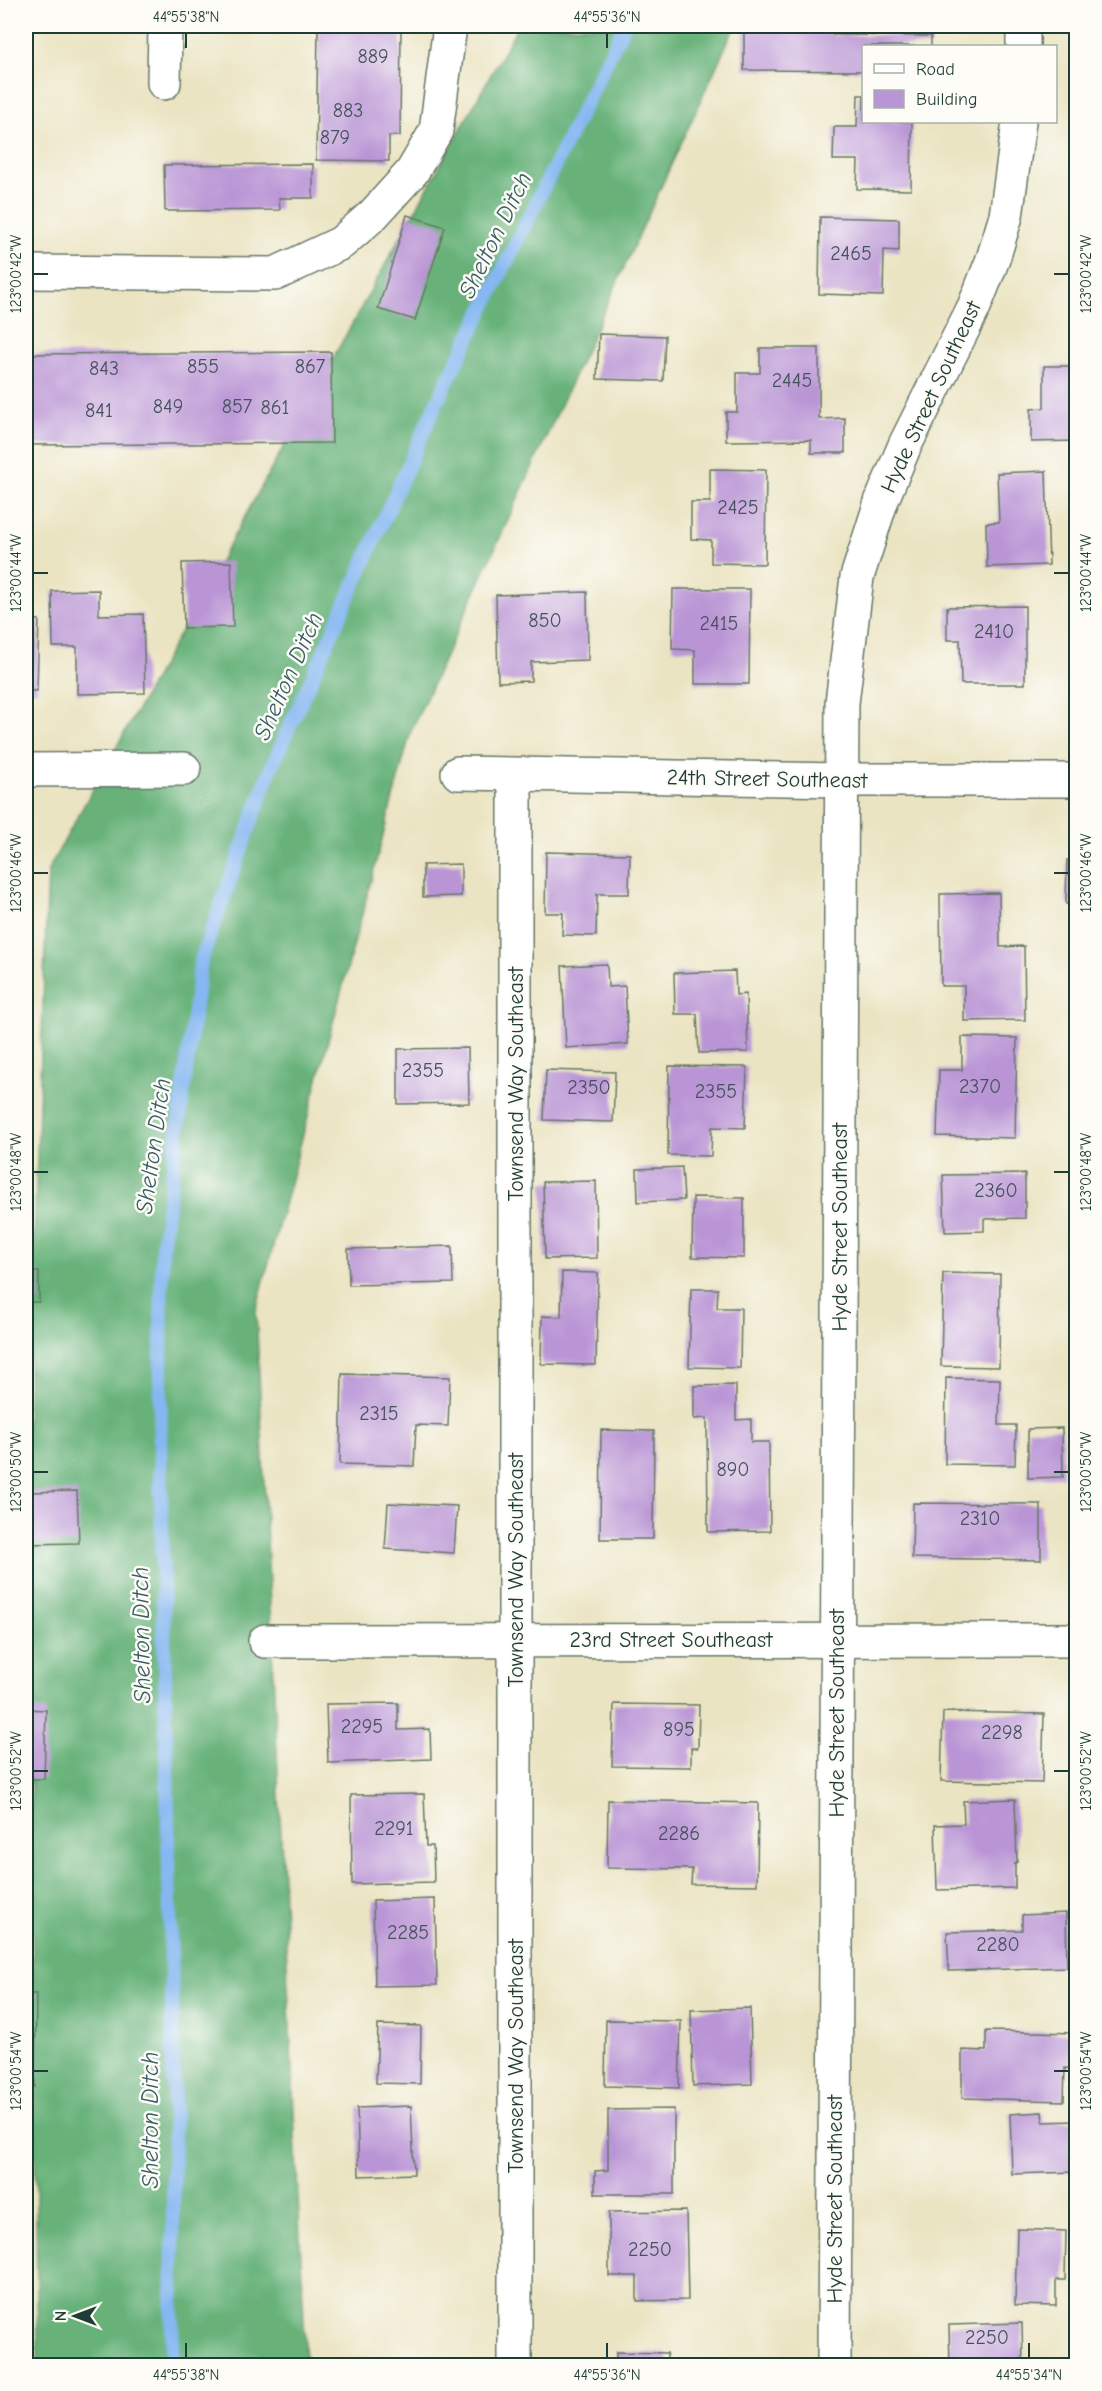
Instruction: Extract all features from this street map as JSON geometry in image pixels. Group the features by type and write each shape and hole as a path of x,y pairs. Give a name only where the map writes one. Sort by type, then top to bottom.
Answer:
{"street":[{"path":"164,83 165,26"},
{"path":"26,272 275,274 341,243 373,215 412,172 436,131 450,26"},
{"path":"1023,26 1023,45"},
{"name":"Hyde Street Southeast","path":"834,2366 842,704 857,577 881,502 905,445 975,307 993,259 1006,216 1019,123"},
{"path":"26,770 184,769"},
{"name":"24th Street Southeast","path":"458,773 842,780 1077,780"},
{"name":"Townsend Way Southeast","path":"515,775 515,2366"},
{"name":"23rd Street Southeast","path":"265,1641 1077,1640"}],"green space":[{"path":"518,26 735,26 411,731 256,1310 306,2365 38,2366 26,1445 48,870"}],"building":[{"path":"318,26 401,26 400,136 389,136 389,161 316,160"},
{"path":"833,26 833,35 931,36 931,45 862,45 862,71 744,70 744,27"},
{"path":"858,95 862,95 862,123 912,123 911,190 857,189 858,160 833,160 834,127 857,127"},
{"path":"313,164 313,198 279,198 280,210 165,211 164,165"},
{"path":"407,215 445,227 415,320 378,309"},
{"path":"820,217 899,219 899,251 884,250 883,296 819,294"},
{"path":"599,334 665,336 663,381 597,379"},
{"path":"760,348 819,348 819,419 845,418 845,453 811,453 811,440 726,441 726,412 737,412 737,373 760,373"},
{"path":"331,352 332,443 26,445 26,354"},
{"path":"1044,366 1076,366 1076,441 1031,442 1031,409 1044,408"},
{"path":"710,469 766,470 765,564 711,563 711,540 691,539 691,502 710,502"},
{"path":"1046,471 1049,565 987,567 986,523 999,522 997,473"},
{"path":"231,562 233,627 184,628 182,563"},
{"path":"673,589 750,589 749,684 695,684 695,650 672,649"},
{"path":"99,590 99,615 143,614 145,693 77,694 77,647 53,647 52,591"},
{"path":"587,592 588,660 531,662 531,681 498,682 496,595"},
{"path":"1025,606 1025,684 961,684 960,640 947,640 947,607"},
{"path":"26,619 39,620 37,691 26,691"},
{"path":"546,852 630,854 629,894 597,894 596,936 562,935 563,913 545,913"},
{"path":"1067,860 1076,861 1076,904 1066,904"},
{"path":"461,864 461,896 423,897 423,865"},
{"path":"999,893 1000,947 1024,946 1025,1020 964,1021 964,986 941,986 940,894"},
{"path":"607,964 608,987 625,986 628,1044 566,1048 562,966"},
{"path":"735,971 736,995 746,994 748,1052 699,1053 697,1014 675,1014 674,973"},
{"path":"962,1037 1017,1038 1015,1138 937,1136 939,1070 962,1070"},
{"path":"468,1048 469,1103 398,1104 398,1049"},
{"path":"669,1066 747,1067 745,1128 712,1127 711,1156 668,1155"},
{"path":"546,1070 615,1072 613,1122 544,1120"},
{"path":"682,1167 684,1200 638,1202 637,1169"},
{"path":"1025,1174 1025,1218 984,1219 984,1231 945,1232 943,1175"},
{"path":"596,1181 597,1258 545,1259 543,1182"},
{"path":"693,1197 744,1198 744,1258 692,1257"},
{"path":"452,1246 453,1283 349,1285 348,1249"},
{"path":"26,1272 39,1272 39,1302 26,1302"},
{"path":"562,1272 598,1273 596,1365 541,1364 542,1316 561,1317"},
{"path":"943,1273 1000,1274 999,1367 941,1366"},
{"path":"691,1289 718,1289 717,1308 741,1308 740,1368 689,1367"},
{"path":"342,1374 450,1377 448,1426 416,1425 414,1466 340,1464"},
{"path":"946,1378 1000,1379 999,1425 1016,1425 1015,1465 945,1464"},
{"path":"736,1385 736,1420 751,1419 751,1442 769,1442 770,1531 708,1532 707,1418 694,1419 694,1386"},
{"path":"1062,1428 1063,1477 1028,1478 1028,1429"},
{"path":"601,1430 654,1431 653,1539 600,1539"},
{"path":"77,1491 79,1543 26,1544 26,1492"},
{"path":"388,1503 457,1506 454,1553 385,1549"},
{"path":"913,1503 1041,1504 1041,1560 912,1558"},
{"path":"398,1703 398,1730 430,1729 431,1759 328,1763 326,1704"},
{"path":"614,1704 699,1705 698,1748 691,1748 691,1767 612,1766"},
{"path":"26,1709 46,1710 44,1779 26,1779"},
{"path":"943,1712 1044,1714 1042,1783 941,1781"},
{"path":"424,1794 426,1846 433,1846 434,1882 352,1884 351,1795"},
{"path":"1015,1799 1017,1862 1015,1863 1015,1888 937,1890 935,1825 964,1824 963,1801"},
{"path":"608,1800 758,1803 757,1885 691,1884 692,1869 607,1868"},
{"path":"435,1899 437,1985 375,1986 373,1901"},
{"path":"1066,1913 1067,1967 949,1971 947,1932 1022,1930 1022,1915"},
{"path":"26,1994 36,1994 35,2087 26,2086"},
{"path":"750,2008 752,2084 693,2086 691,2010"},
{"path":"606,2020 681,2021 679,2088 605,2086"},
{"path":"378,2025 421,2026 420,2084 376,2083"},
{"path":"986,2031 1076,2033 1076,2069 1065,2068 1064,2101 962,2098 962,2050 986,2051"},
{"path":"411,2106 414,2174 359,2176 357,2108"},
{"path":"674,2109 674,2194 595,2194 595,2171 608,2170 608,2110"},
{"path":"1042,2112 1043,2122 1076,2121 1076,2172 1012,2174 1010,2114"},
{"path":"686,2211 688,2300 637,2301 637,2276 609,2276 609,2212"},
{"path":"1017,2229 1066,2231 1065,2280 1056,2280 1056,2306 1015,2305"},
{"path":"1022,2323 1023,2366 950,2366 949,2325"},
{"path":"616,2352 667,2353 667,2366 616,2366"},
{"path":"752,2362 752,2366 701,2366 700,2363"}],"waterway":[{"name":"Shelton Ditch","path":"172,2366 174,2103 160,1450 162,1249 201,960 271,768 436,404 624,26"}]}
